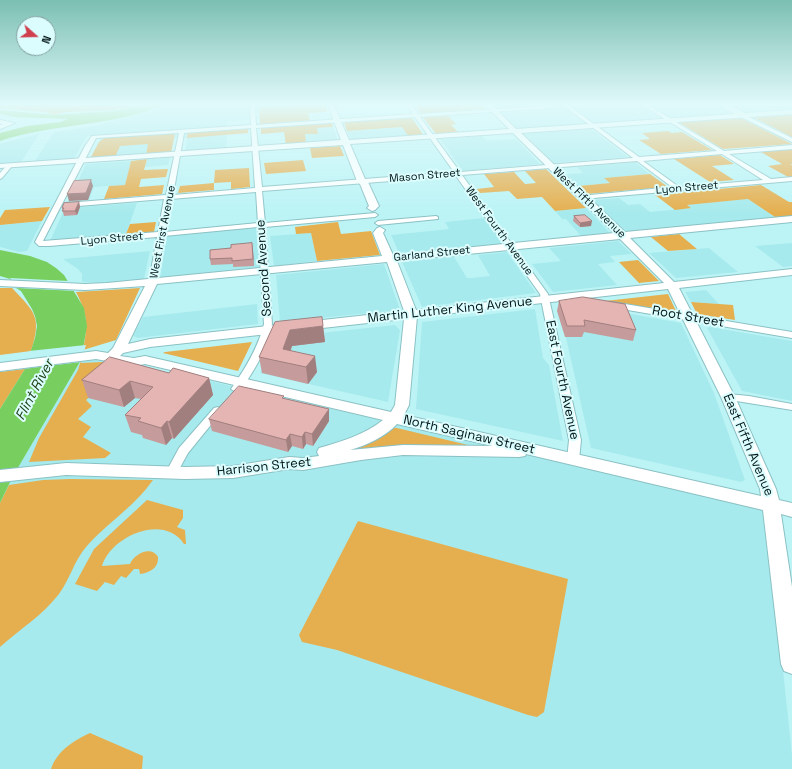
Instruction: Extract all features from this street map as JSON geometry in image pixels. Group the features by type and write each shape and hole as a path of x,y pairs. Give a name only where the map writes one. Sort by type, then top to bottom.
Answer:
{"street":[{"path":"58,205 90,141"},
{"name":"West First Avenue","path":"115,353 153,282 161,234 180,141"},
{"name":"Second Avenue","path":"172,472 183,451 241,383 250,370 267,331 268,322 265,271 255,141"},
{"path":"0,166 376,141"},
{"name":"West Fourth Avenue","path":"434,141 542,292 545,299"},
{"name":"West Fifth Avenue","path":"524,141 672,285"},
{"path":"613,141 678,189"},
{"path":"703,141 770,181"},
{"path":"289,463 298,458 337,449 361,441 382,429 400,410 402,403 411,314 410,308 391,258 387,256 384,250 378,232 376,219 367,206 358,183 361,181 346,143"},
{"name":"Mason Street","path":"58,205 792,147"},
{"path":"0,177 9,166"},
{"name":"Lyon Street","path":"582,197 792,179"},
{"path":"782,180 792,186"},
{"name":"Lyon Street","path":"58,205 40,241 41,244 262,225 376,219 436,218"},
{"name":"Garland Street","path":"0,283 103,286 153,282 792,219"},
{"name":"Martin Luther King Avenue","path":"115,353 150,344 792,272"},
{"name":"East Fifth Avenue","path":"672,285 728,397 766,483 772,506 792,664"},
{"name":"Root Street","path":"586,295 590,299 598,302 792,335"},
{"name":"East Fourth Avenue","path":"545,299 575,440 574,460"},
{"path":"0,367 87,353"},
{"path":"0,360 87,353 115,353"},
{"name":"North Saginaw Street","path":"115,353 136,362 145,360 792,510"},
{"path":"728,397 749,399 792,408"},
{"name":"Harrison Street","path":"0,476 80,469 233,472 289,463 298,465 361,454 403,450 448,450 511,453 527,449"}],"shaded area":[{"path":"11,141 35,141 21,162 0,163 0,144"},
{"path":"48,141 84,141 74,159 34,162"},
{"path":"99,141 174,141 171,153 90,159"},
{"path":"173,141 171,153 146,155 148,144 120,146 115,157 90,159 99,142"},
{"path":"187,141 227,141 226,149 185,152"},
{"path":"285,141 306,141 306,144 286,145"},
{"path":"305,141 338,141 306,144"},
{"path":"441,141 518,141 540,164 463,171"},
{"path":"531,141 607,141 628,157 554,163"},
{"path":"640,141 697,141 712,150 661,154"},
{"path":"709,141 786,141 792,144 723,149"},
{"path":"340,146 344,156 312,158 310,148"},
{"path":"792,149 792,164 790,164 792,165 792,178 768,166 782,164 759,151"},
{"path":"720,155 734,164 712,166 734,180 710,182 674,159"},
{"path":"170,158 168,165 145,167 147,159"},
{"path":"147,159 144,170 168,169 166,177 141,179 139,187 164,185 162,194 104,199 109,186 125,185 131,161"},
{"path":"303,160 306,171 266,174 264,163"},
{"path":"131,161 125,185 94,187 89,200 68,202 86,164"},
{"path":"635,162 650,174 605,178 610,183 579,186 567,174 583,173 577,167"},
{"path":"249,168 250,187 231,189 231,182 214,183 215,170"},
{"path":"546,169 586,208 555,211 542,197 517,199 509,191 480,193 477,189 494,187 484,174 514,172 525,184 536,183 525,171"},
{"path":"650,174 668,187 586,194 579,186 610,183 604,178"},
{"path":"214,183 214,190 178,193 180,186"},
{"path":"761,185 789,202 792,202 792,216 775,217 748,199 687,205 691,208 675,210 655,195"},
{"path":"619,198 628,205 640,204 650,212 690,208 686,205 748,199 775,217 627,232 593,200"},
{"path":"137,203 126,234 50,241 65,208"},
{"path":"50,207 42,221 0,225 0,218 5,210"},
{"path":"586,208 610,233 581,236 566,219 562,219 555,211"},
{"path":"484,218 502,244 399,253 391,235 449,229 445,222"},
{"path":"42,221 27,251 19,252 0,247 0,225"},
{"path":"156,222 154,232 126,234 130,224"},
{"path":"338,222 341,234 371,231 380,255 317,261 311,233 296,234 295,227"},
{"path":"256,228 259,268 160,278 167,236"},
{"path":"311,233 317,261 274,266 270,236"},
{"path":"679,234 697,249 668,251 651,237"},
{"path":"618,241 632,254 610,256 615,262 598,264 617,285 553,292 532,264 561,261 549,248"},
{"path":"792,243 792,266 783,267 755,246"},
{"path":"709,248 738,272 676,278 649,253"},
{"path":"150,251 144,279 139,280 102,283 83,282 82,274 78,269 63,259"},
{"path":"507,252 536,293 422,307 402,262 454,257 467,278 472,278 490,276 478,255"},
{"path":"638,260 659,281 639,283 619,262"},
{"path":"384,264 400,310 280,322 276,275"},
{"path":"0,288 12,288 26,303 34,316 36,330 31,351 0,355"},
{"path":"140,288 116,340 83,350 86,333 86,320 83,308 76,292"},
{"path":"706,290 719,304 691,302 685,292"},
{"path":"668,294 676,311 674,313 605,301"},
{"path":"691,302 733,305 735,320 697,314"},
{"path":"257,304 258,324 138,338 133,336 143,317"},
{"path":"577,304 681,323 714,393 745,480 741,482 591,448 559,307"},
{"path":"535,309 543,358 549,365 563,441 416,409 422,322"},
{"path":"395,325 400,330 388,402 260,373 275,338"},
{"path":"710,327 792,341 792,401 742,391 707,328"},
{"path":"252,342 238,371 163,353 165,352"},
{"path":"97,359 192,377 766,510 792,755 792,769 0,769 0,503 12,478 81,360"},
{"path":"81,360 81,363 102,362 124,368 86,400 92,406 78,419 91,427 83,437 111,453 105,458 29,462 39,438 78,370"},
{"path":"25,369 0,409 0,372"},
{"path":"392,428 468,446 359,450 359,448 385,434"},
{"path":"43,480 153,480 129,507 86,547 78,558 63,588 52,602 38,616 0,647 0,503 9,485"},
{"path":"147,500 183,510 183,518 177,527 185,530 186,544 184,544 175,535 164,530 152,529 139,532 116,546 107,555 102,566 130,564 135,557 147,551 155,553 158,557 157,564 153,569 140,574 139,569 134,569 126,578 121,576 114,585 105,582 97,591 75,584 94,549"},
{"path":"358,521 568,579 544,712 537,717 528,715 337,650 302,642 299,635"},
{"path":"90,733 143,756 142,769 51,769 57,757 66,747"}],"water":[{"name":"Flint River","path":"0,250 30,256 47,262 56,268 64,275 84,308 87,326 81,360 12,478 0,503 0,409 25,369 35,338 37,326 32,309 21,291 16,288 10,279 0,276"}],"pier":[{"path":"10,278 68,281 76,291 16,288"},
{"path":"86,345 81,362 23,369 29,351"}],"building":[{"path":"91,180 86,193 67,194 74,181"},
{"path":"79,202 75,211 62,211 64,208 62,208 64,203"},
{"path":"585,215 592,221 580,223 574,216"},
{"path":"252,243 253,259 232,261 232,258 210,259 210,250 231,248 231,245"},
{"path":"583,297 625,304 636,330 584,320 585,326 567,326 559,301"},
{"path":"322,317 323,326 290,330 283,349 315,356 306,367 259,357 275,322"},
{"path":"110,357 169,373 173,368 209,378 169,422 167,421 161,428 138,421 141,418 125,415 153,387 130,381 119,390 82,380"},
{"path":"239,386 284,396 282,398 329,409 312,434 305,432 302,437 290,434 286,440 209,419"}]}
